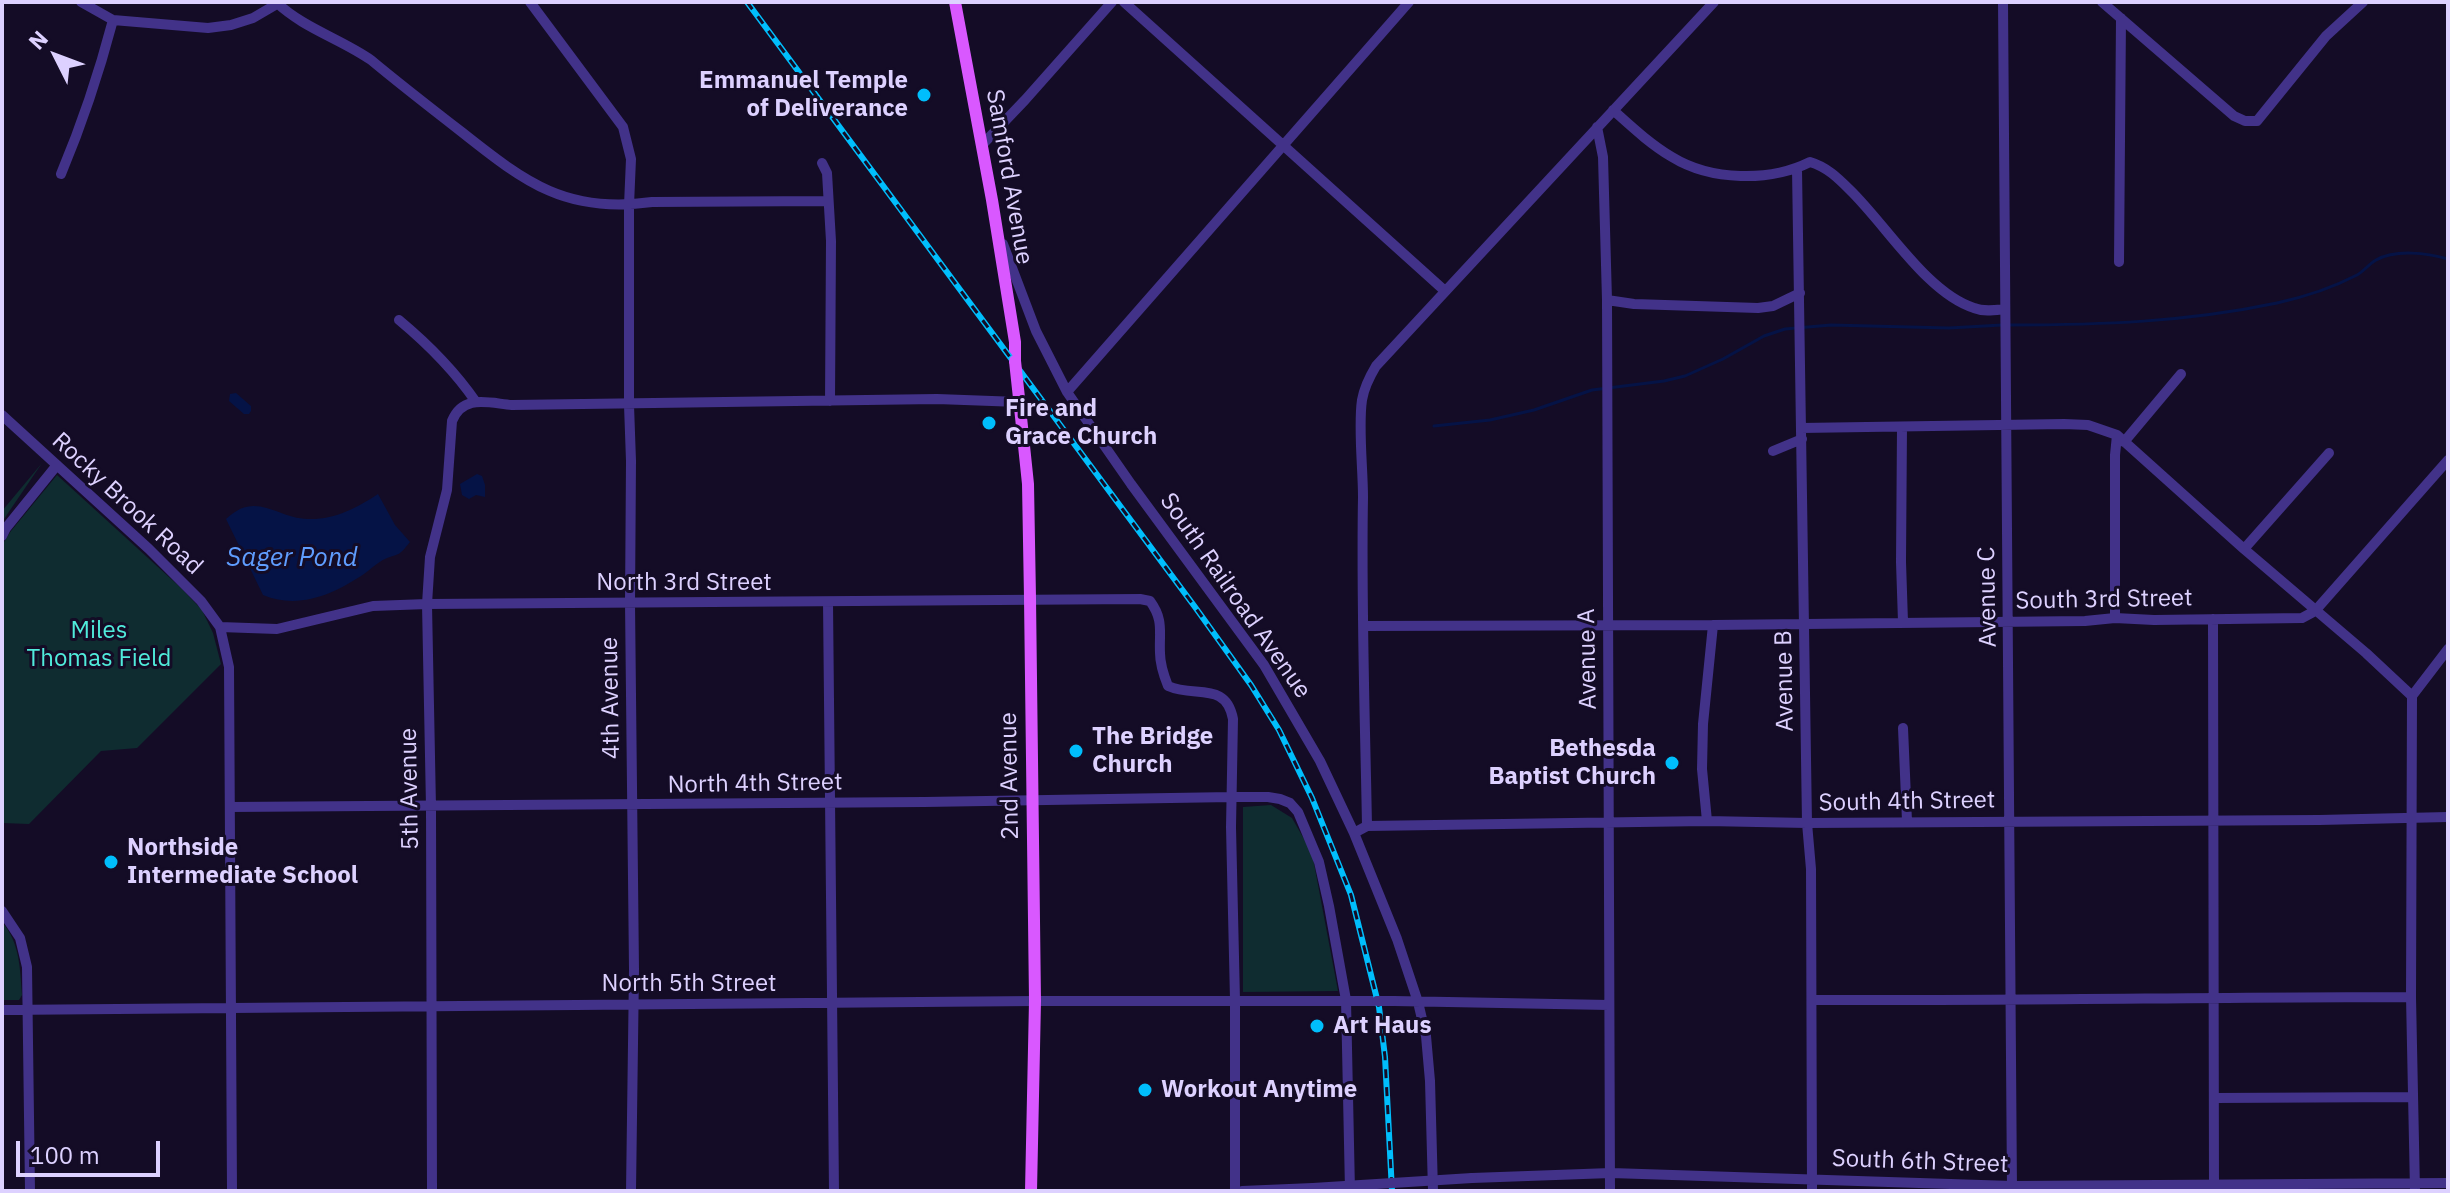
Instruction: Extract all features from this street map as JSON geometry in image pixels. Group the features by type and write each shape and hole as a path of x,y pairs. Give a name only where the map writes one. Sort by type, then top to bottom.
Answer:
{"main road":[{"name":"Samford Avenue","path":"955,2 996,227 1015,342 1015,361"},
{"name":"2nd Avenue","path":"1015,361 1028,484 1035,1001 1031,1191"}],"street":[{"path":"81,2 113,20 208,28 253,18 277,3 296,18 371,60 512,172 563,197 596,204 629,205 652,202 828,201"},
{"name":"4th Avenue","path":"530,2 623,127 631,159 631,1191"},
{"path":"982,145 1112,2"},
{"path":"1124,2 1445,291"},
{"path":"1067,392 1409,2"},
{"path":"1354,833 1367,826 1361,578 1363,398 1376,366 1714,2"},
{"name":"Avenue C","path":"2003,2 2012,1188"},
{"path":"2102,2 2234,116 2245,121 2257,121 2326,36 2363,2"},
{"path":"2119,262 2121,18"},
{"path":"61,174 113,20"},
{"path":"1613,110 1672,158 1692,167 1737,175 1769,175 1797,169 1810,162 1821,166 1872,211 1937,288 1956,301 1976,309 2005,309"},
{"name":"Avenue A","path":"1597,127 1603,157 1607,300 1610,1191"},
{"path":"822,163 827,173 831,241 830,401"},
{"name":"Avenue B","path":"1797,169 1803,624 1807,823 1811,869 1812,1191"},
{"name":"South Railroad Avenue","path":"996,227 1036,331 1067,392 1264,665 1320,761 1354,833 1397,939 1426,1036 1433,1191"},
{"path":"1773,306 1800,293"},
{"path":"1607,300 1634,304 1773,306 1799,310"},
{"path":"399,320 434,349 476,402 629,405 1019,400"},
{"path":"2115,618 2115,455 2120,438 2181,374"},
{"name":"5th Avenue","path":"432,1191 427,604 430,557 447,490 452,421 456,411 476,402"},
{"name":"Rocky Brook Road","path":"2,415 191,590 220,627"},
{"path":"1773,451 1802,434 1902,427 2088,425 2120,438 2412,696"},
{"path":"1902,427 1903,622"},
{"path":"2244,549 2329,453"},
{"path":"2315,611 2448,460"},
{"path":"2,536 57,465"},
{"name":"North 3rd Street","path":"220,627 277,629 373,606 427,604 1140,599 1150,601 1158,612 1161,634 1159,658 1168,686 1179,691 1213,693 1224,698 1231,708 1232,797"},
{"path":"828,602 834,1191"},
{"name":"South 3rd Street","path":"1364,626 2302,618 2315,611"},
{"path":"2213,619 2214,1188"},
{"path":"1707,821 1702,769 1703,724 1713,625"},
{"path":"220,627 229,667 232,1191"},
{"path":"2415,1187 2411,997 2412,696 2448,649"},
{"path":"1903,728 1907,821"},
{"path":"1232,797 1235,1191"},
{"name":"North 4th Street","path":"230,807 1280,799 1290,803 1298,812 1319,862 1350,1000"},
{"name":"South 4th Street","path":"1367,826 2448,817"},
{"path":"2,911 23,949 28,1009 30,1191"},
{"path":"1812,1000 2411,997"},
{"name":"North 5th Street","path":"2,1010 1235,1000 1609,1005"},
{"path":"1350,1000 1350,1191"},
{"path":"2215,1098 2413,1097"},
{"name":"South 6th Street","path":"1242,1191 1611,1173 1811,1178 2012,1188 2415,1187 2448,1183"}],"green space":[{"path":"42,463 2,522 2,511"},
{"name":"Miles Thomas Field","path":"57,475 202,610 213,633 221,664 137,748 101,751 29,824 2,823 2,545"},
{"path":"1271,805 1292,818 1312,853 1338,991 1243,992 1243,807"},
{"path":"2,922 18,956 22,995 19,1000 2,1000"}],"water":[{"path":"236,393 251,406 249,414 244,414 229,401 230,394"},
{"path":"477,474 482,476 485,497 476,495 469,499 462,495 460,484"},
{"name":"Sager Pond","path":"378,494 395,525 410,542 399,554 382,560 341,588 316,598 290,601 263,595 226,519 237,511 257,506 297,518 327,517 353,508"}],"waterway":[{"path":"2009,325 2110,323 2210,314 2277,303 2318,292 2357,275 2376,260 2393,254 2421,254 2448,259"},
{"path":"1434,426 1490,420 1534,410 1592,390 1685,376 1764,336 1785,329 1831,325 1949,328 2002,325"}],"railway":[{"path":"747,2 1195,607 1279,730 1312,798 1351,895 1379,1007 1385,1057 1392,1191"}],"place":[{"name":"Emmanuel Temple of Deliverance","path":"924,95"},
{"name":"Fire and Grace Church","path":"989,423"},
{"name":"The Bridge Church","path":"1076,751"},
{"name":"Bethesda Baptist Church","path":"1672,763"},
{"name":"Northside Intermediate School","path":"111,862"},
{"name":"Art Haus","path":"1317,1026"},
{"name":"Workout Anytime","path":"1145,1090"}]}
